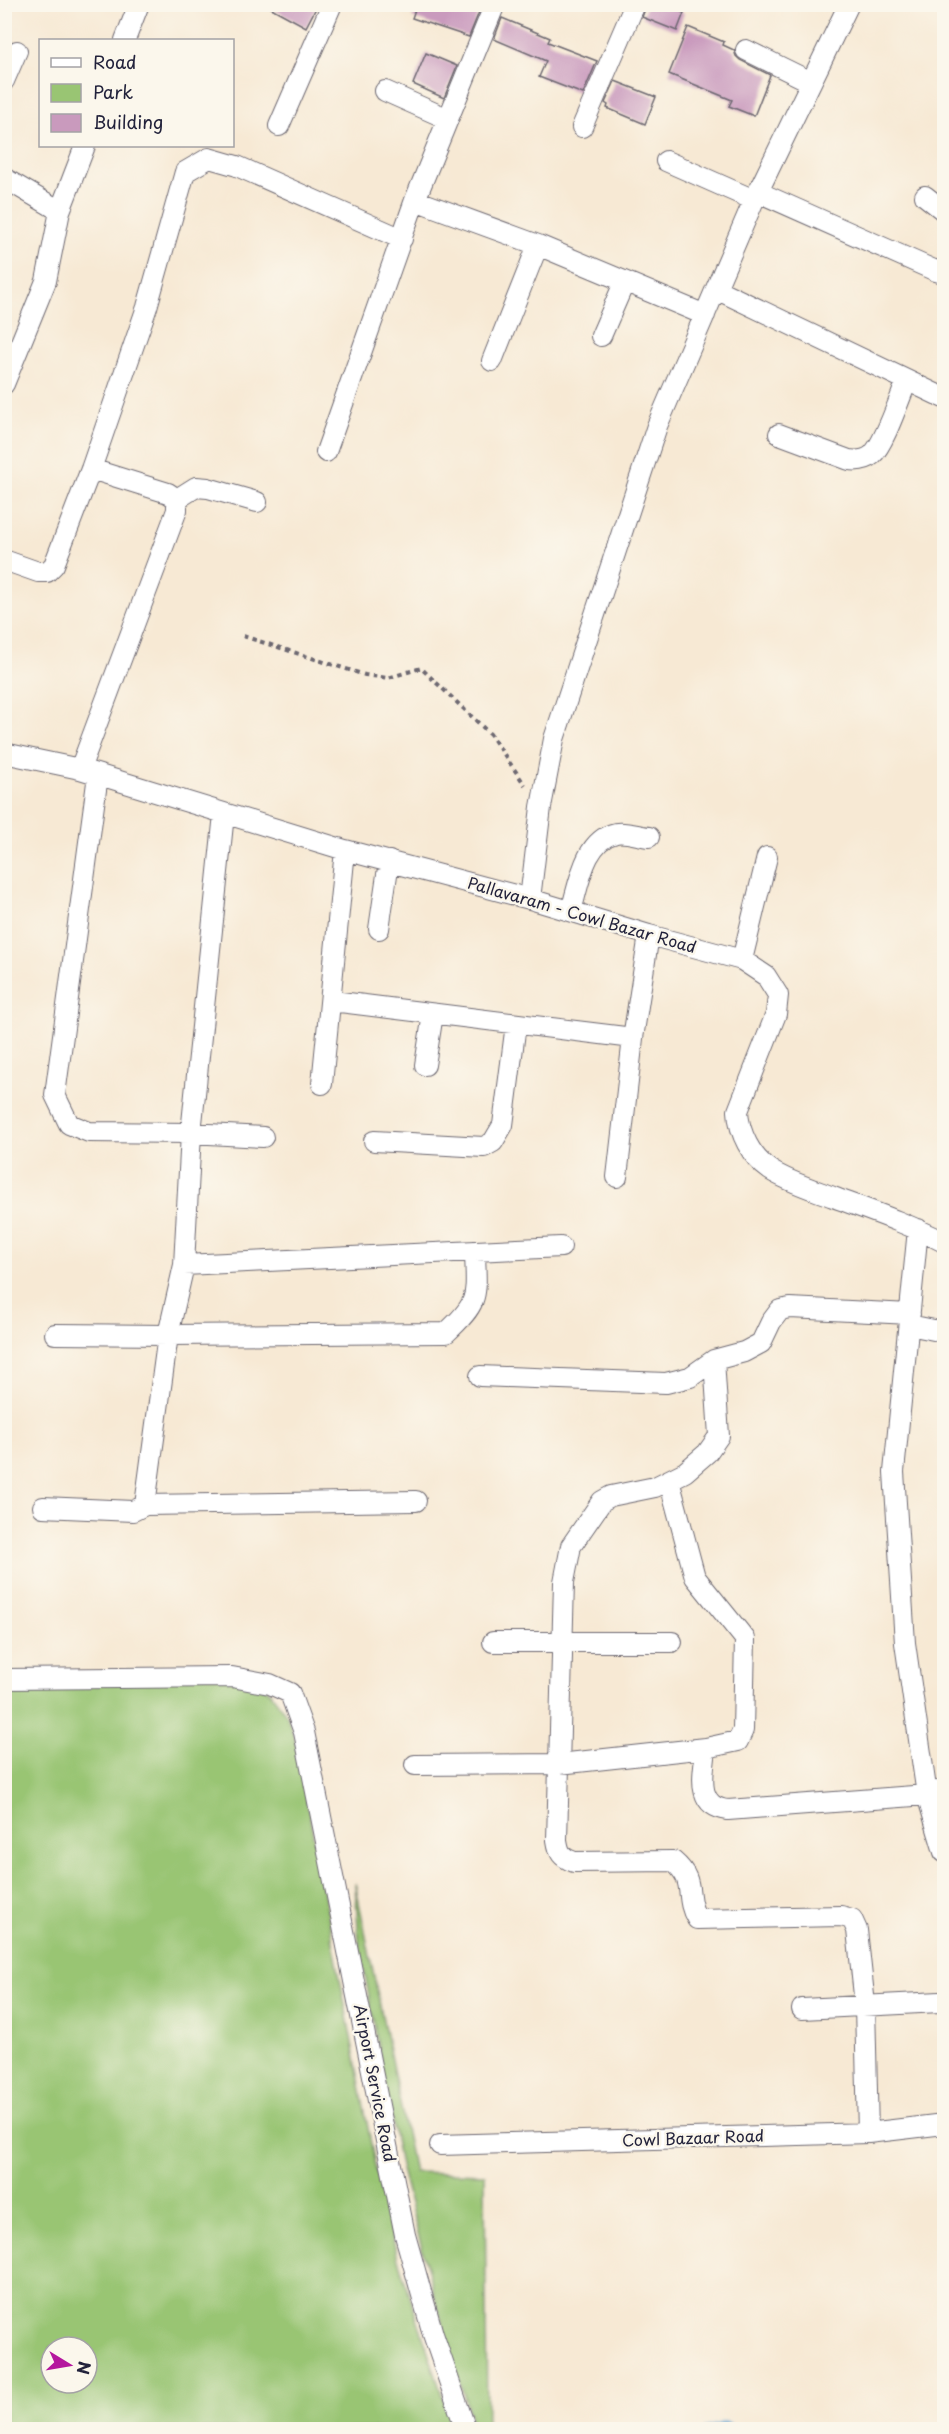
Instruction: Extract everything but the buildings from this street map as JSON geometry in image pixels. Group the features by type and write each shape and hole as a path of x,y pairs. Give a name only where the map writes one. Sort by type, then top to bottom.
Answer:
{"street":[{"path":"125,39 139,4"},
{"path":"279,126 332,4"},
{"path":"582,127 635,4"},
{"path":"530,899 540,807 554,739 657,426 756,196 849,4"},
{"path":"326,453 415,200 448,119 488,7"},
{"path":"746,50 811,82"},
{"path":"4,81 17,51"},
{"path":"385,91 448,119"},
{"path":"4,384 46,281 60,212 85,147"},
{"path":"4,560 38,572 47,572 54,566 91,469 147,307 185,172 209,158 237,165 402,239"},
{"path":"666,162 756,196 936,271 940,272 945,267"},
{"path":"4,178 60,212"},
{"path":"925,196 945,211"},
{"path":"415,200 538,245 624,283 705,315"},
{"path":"492,361 538,245"},
{"path":"601,336 624,283"},
{"path":"716,289 944,399"},
{"path":"779,434 849,460 859,461 870,457 879,446 907,381"},
{"path":"91,469 168,493 177,499"},
{"path":"177,499 196,487 257,502"},
{"path":"177,499 177,510 89,772 55,1095 69,1124 89,1132 190,1133 263,1137"},
{"name":"Pallavaram - Cowl Bazar Road","path":"4,753 89,772 345,849 742,960 766,976 778,995 776,1014 738,1112 739,1128 752,1151 768,1169 799,1184 918,1229 945,1242"},
{"path":"145,1505 168,1335 184,1265 190,1133 224,814"},
{"path":"571,911 588,858 594,847 604,838 617,833 649,837"},
{"path":"322,1083 332,1001 345,849"},
{"path":"742,960 767,857"},
{"path":"379,929 389,861"},
{"path":"617,1177 633,1038 649,935"},
{"path":"332,1001 633,1038"},
{"path":"425,1065 433,1014"},
{"path":"374,1141 484,1147 493,1142 502,1125 516,1024"},
{"path":"918,1229 894,1472 905,1642 936,1792 945,1852"},
{"path":"184,1265 561,1247"},
{"path":"56,1334 446,1333 465,1316 476,1296 476,1251"},
{"path":"480,1376 666,1383 690,1377 714,1360 744,1352 761,1343 771,1322 780,1310 790,1308 909,1319 945,1332"},
{"path":"714,1360 719,1436 707,1453 685,1472 655,1487 611,1496 602,1501 571,1546 564,1582 557,1839 559,1852 564,1859 574,1862 673,1861 687,1874 693,1912 697,1919 841,1916 852,1919 857,1930 865,2005 868,2133"},
{"path":"415,1765 559,1764 706,1748 738,1741 743,1730 745,1639 695,1577 669,1480"},
{"path":"43,1507 133,1511 145,1505 417,1500"},
{"path":"493,1642 672,1642"},
{"name":"Airport Service Road","path":"4,1679 232,1677 270,1684 290,1693 304,1731 405,2235 433,2334 466,2430"},
{"path":"706,1748 703,1784 705,1796 711,1805 718,1809 936,1792"},
{"path":"802,2009 940,2002"},
{"name":"Cowl Bazaar Road","path":"440,2145 868,2133 945,2124"}],"path":[{"path":"243,636 365,675 388,678 421,668 490,734 540,807"}],"green space":[{"path":"229,1674 270,1691 287,1715 296,1744 377,2176 398,2259 453,2429 5,2429 4,1676"},
{"path":"355,1883 414,2172 485,2174 487,2429 474,2429 442,2323 400,2166 359,1942"}],"waterway":[{"path":"706,2430 725,2424 735,2430"}]}
